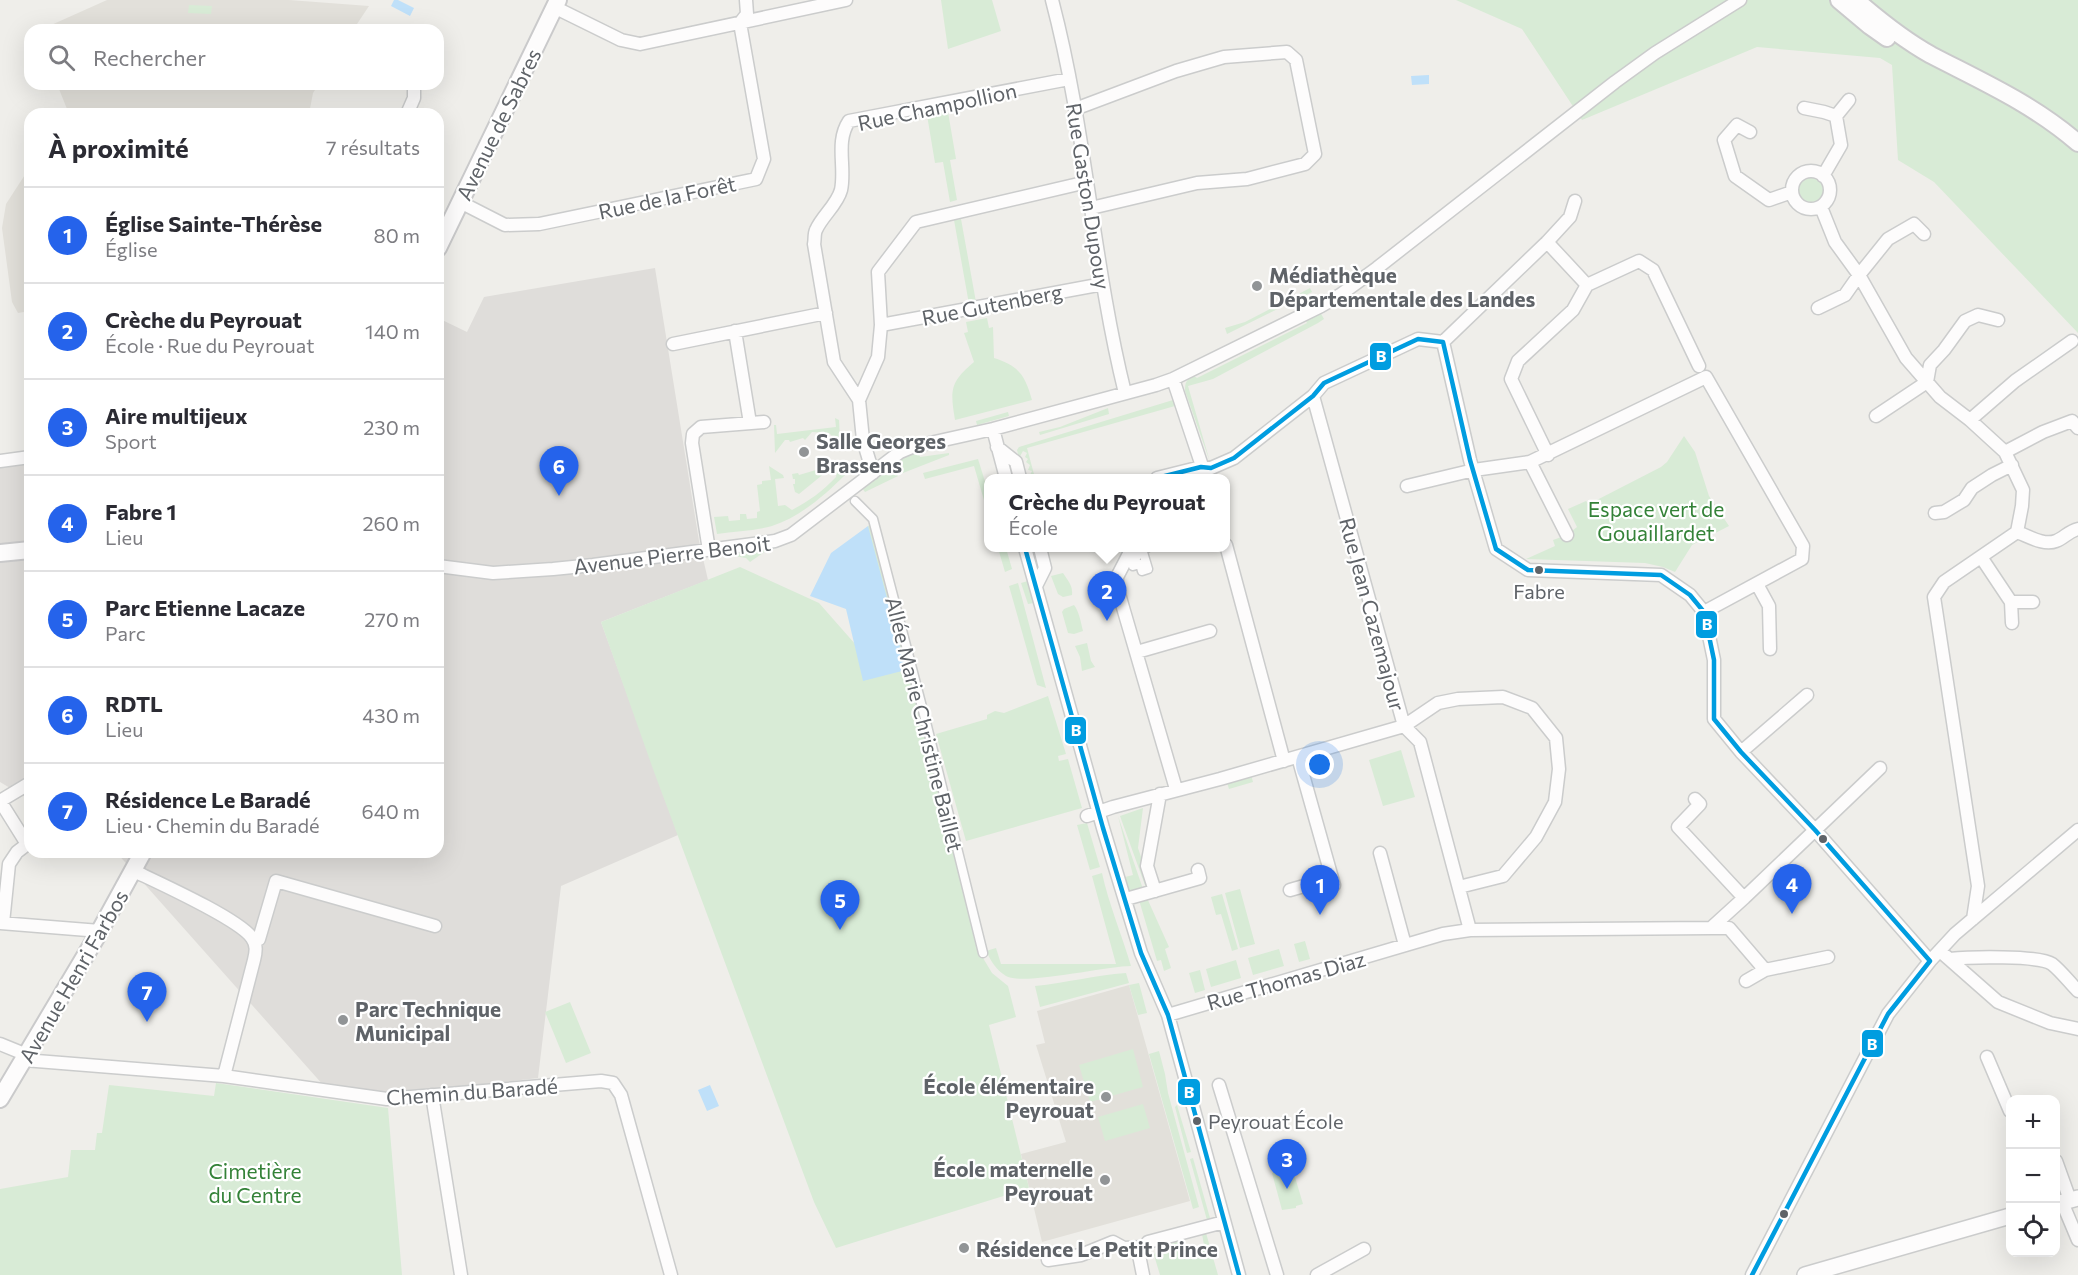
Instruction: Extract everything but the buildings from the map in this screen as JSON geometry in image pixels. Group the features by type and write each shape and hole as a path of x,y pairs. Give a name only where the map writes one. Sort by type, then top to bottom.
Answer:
{"main road":[{"path":"1839,0 1870,26 1893,41 1930,54"},
{"path":"1856,0 1884,23 1930,54 2030,106 2078,143"},
{"name":"Avenue de Sabres","path":"444,235 556,4"},
{"path":"0,553 24,551"},
{"name":"Avenue Henri Farbos","path":"0,1099 100,931 140,858"}],"street":[{"path":"740,23 747,14 746,0"},
{"path":"556,4 621,40 634,44 846,0"},
{"name":"Rue Gaston Dupouy","path":"1052,0 1070,79 1103,284 1125,393"},
{"name":"Avenue Pierre Benoit","path":"444,567 493,573 593,565 775,541 791,535 890,459 912,447 993,429 1173,379 1340,296 1615,82 1654,54 1740,0"},
{"name":"Rue de la Forêt","path":"460,202 505,225 539,224 756,179 764,159 740,23"},
{"path":"1075,109 1176,71 1224,57 1287,52 1296,60 1315,153 1305,164 1247,179 1197,183 1092,208"},
{"name":"Rue Champollion","path":"873,472 863,440 859,400 834,362 814,244 815,231 840,194 843,178 841,140 844,129 849,122 1070,79"},
{"path":"410,108 414,98 414,90"},
{"path":"1823,176 1841,145 1836,116 1849,100"},
{"path":"1804,108 1836,116"},
{"path":"1750,132 1737,125 1724,140 1735,176 1768,200 1792,192"},
{"path":"1813,171 1823,176 1829,184 1830,194 1826,202 1815,209 1804,208 1796,201 1792,192 1794,182 1806,172 1813,171"},
{"path":"859,400 878,357 881,325 878,272 916,222 1087,182"},
{"path":"1443,342 1547,242 1570,217 1575,201"},
{"path":"1821,207 1835,242 1859,274 1906,358 1940,397 1970,420 2005,452 2023,490 2017,532 1944,582 1934,597 1978,886 1973,919"},
{"path":"1818,308 1845,295 1888,239 1914,224 1924,234"},
{"path":"1547,242 1587,285"},
{"path":"1548,455 1511,379 1518,361 1573,310 1587,285 1639,261 1653,270 1699,366"},
{"name":"Rue Gutenberg","path":"881,325 1103,284"},
{"path":"672,344 826,313"},
{"path":"1876,416 1926,382 1930,365 1965,321 1978,315 1998,320"},
{"path":"735,331 750,423"},
{"path":"1202,474 1233,458 1313,396 1324,383 1418,339 1443,342"},
{"path":"1970,420 2015,381 2072,341"},
{"path":"1443,342 1470,459 1496,549 1528,570 1660,575 1690,595 1704,612 1714,660 1714,719 1741,752 1815,830 1930,961"},
{"path":"1407,486 1474,470 1530,462 1706,376 1803,546 1802,559 1704,612"},
{"path":"1173,379 1201,474"},
{"name":"Rue Jean Cazemajour","path":"1313,396 1404,726 1420,742 1470,930"},
{"path":"2005,452 2043,432 2072,421 2078,428"},
{"path":"710,550 692,443 693,434 701,427 764,422"},
{"path":"993,429 1005,474"},
{"path":"998,447 1016,462 1019,474"},
{"path":"0,461 24,458"},
{"path":"1530,462 1567,535"},
{"path":"1935,513 1944,512 1964,500 1972,488 2012,465"},
{"name":"Allée Marie Christine Baillet","path":"855,501 873,519 983,953"},
{"path":"2017,532 2047,543 2056,541 2073,530 2078,530"},
{"path":"1026,552 1093,813 1126,899 1141,953 1168,1015 1239,1275"},
{"path":"1036,586 1045,568 1041,552"},
{"path":"1130,552 1117,577 1117,587 1176,789"},
{"path":"1138,552 1133,566 1140,564 1142,571 1148,569 1143,552"},
{"path":"1228,552 1284,760"},
{"path":"1981,557 2011,602 2012,623"},
{"path":"1757,584 1769,606 1770,649"},
{"path":"2011,602 2032,602"},
{"path":"1139,657 1210,631"},
{"path":"1741,752 1807,695"},
{"path":"1093,813 1404,726 1438,704 1472,698 1503,697 1532,708 1556,738 1559,769 1555,802 1536,837 1503,876 1459,887"},
{"path":"1290,890 1333,881 1298,757"},
{"path":"1711,928 1880,768"},
{"path":"24,787 0,801 24,837"},
{"path":"1155,891 1147,866 1160,794"},
{"path":"1695,799 1700,804 1678,827 1744,898"},
{"path":"1752,1275 1888,1014 1930,961 1973,919 2078,830"},
{"path":"24,847 11,858 9,864 2,923 100,931"},
{"path":"1380,853 1405,945"},
{"path":"1126,899 1200,878 1198,870"},
{"path":"134,871 234,922 254,939 255,960 224,1076"},
{"path":"254,939 259,939 276,881 435,926"},
{"name":"Rue Thomas Diaz","path":"1168,1015 1443,934 1470,930 1729,928 1765,970"},
{"path":"1940,951 1998,1002 2050,1023 2078,1029"},
{"path":"1746,981 1765,970 1828,957"},
{"path":"1950,959 2014,958 2050,963 2078,991"},
{"name":"Chemin du Baradé","path":"0,1044 25,1058 224,1076 387,1099 602,1081 613,1083 621,1095 671,1275"},
{"path":"1987,1057 2006,1102"},
{"path":"1219,1085 1276,1275"},
{"path":"432,1095 461,1275"},
{"path":"2060,1179 2078,1240"},
{"path":"1805,1275 2006,1217"},
{"path":"1143,1275 1139,1255 1148,1242 1224,1222"},
{"path":"1048,1260 1081,1255 1113,1242 1124,1248 1144,1247"},
{"path":"1317,1275 1364,1249"}],"shaded area":[{"path":"107,0 289,0 369,6 357,24 53,24"},
{"path":"59,90 315,90 310,108 67,108"},
{"path":"24,176 24,312 18,313 12,302 2,228 6,204"},
{"path":"655,268 699,541 708,580 601,622 678,835 561,886 538,1078 390,1095 324,1086 121,858 444,858 444,321 467,332 484,297"},
{"path":"24,463 24,796 0,782 0,465"},
{"path":"1129,985 1190,1201 1042,1242 1021,1154 1066,1142 1036,1045 1045,1043 1037,1011"}],"green space":[{"path":"941,0 992,0 1001,31 948,49"},
{"path":"1456,0 2078,0 2078,333 1934,182 1898,160 1892,65 1880,58 1757,47 1582,120 1522,29"},
{"path":"189,5 212,6 211,14 188,13"},
{"path":"948,112 956,159 950,160 957,200 950,202 943,162 935,163 927,115"},
{"path":"1811,177 1821,181 1825,191 1821,201 1811,205 1801,201 1797,191 1801,181"},
{"path":"961,219 976,302 969,304 954,220"},
{"path":"1310,288 1312,292 1227,334 1225,328 1245,322"},
{"path":"1319,310 1324,319 1318,323 1213,379 1188,386 1210,462 1185,391 1188,380 1194,376 1197,378 1307,323 1304,317"},
{"path":"987,318 989,328 993,327 994,358 1010,364 1020,373 1027,384 1032,400 955,420 952,401 954,387 960,375 974,362 964,333 968,332 966,322"},
{"path":"1173,400 1175,406 1027,448 1034,474 1030,474 1032,471 1028,470 1030,465 1026,462 1027,453 1023,451 1019,458 1017,450 1019,447"},
{"path":"1108,408 1109,414 1040,435 1039,432 1060,427"},
{"path":"1008,412 1009,416 977,425 976,421"},
{"path":"835,418 839,420 840,440 836,440 829,433 812,432 805,440 803,438 790,442 785,440 775,453 774,425 776,425 777,434 836,427"},
{"name":"Espace vert de Gouaillardet","path":"1684,436 1695,452 1709,496 1729,526 1692,545 1675,572 1645,563 1526,559 1555,546 1553,540 1567,535 1577,527 1568,509 1586,501 1589,504 1661,467 1667,462"},
{"path":"918,450 920,457 949,453 949,455 903,473 895,463"},
{"path":"978,459 984,478 984,500 974,466 925,479 923,473"},
{"path":"769,466 784,478 775,479 778,506 785,505 792,510 826,487 836,477 837,470 842,470 845,475 812,505 782,522 759,529 717,534 714,517 728,516 729,521 740,520 740,514 746,514 747,519 757,518 757,512 760,511 757,485 762,484 762,481 771,480"},
{"path":"891,466 898,476 865,492 862,488"},
{"path":"825,469 826,472 799,494 795,492 793,484 795,484 795,479 792,474 798,473 799,475 816,470 816,473"},
{"path":"872,523 980,953 992,973 1008,986 1016,1017 989,1025 1029,1188 836,1248 814,1202 653,769 601,622 740,567 819,603 856,645 868,526"},
{"path":"770,548 750,562 746,558 734,556 734,552"},
{"path":"999,552 1007,552 1012,569 1005,572"},
{"path":"1063,573 1070,583 1072,595 1063,597 1058,594 1051,576"},
{"path":"1028,581 1034,603 1028,604 1021,583"},
{"path":"1018,583 1046,688 1037,685 1009,586"},
{"path":"1074,605 1083,631 1074,634 1068,633 1062,612"},
{"path":"1087,643 1091,661 1095,667 1082,671 1080,657 1075,646"},
{"path":"1048,696 1066,754 1058,756 1059,761 1068,759 1082,808 966,841 936,734 987,719 987,715 995,711 1004,713"},
{"path":"1401,750 1415,797 1383,806 1369,760"},
{"path":"1250,771 1253,782 1229,789 1226,779"},
{"path":"1143,808 1138,848 1152,889 1147,891 1120,816"},
{"path":"1118,816 1144,892 1130,896 1125,877 1133,875"},
{"path":"1087,823 1100,867 1090,870 1077,825"},
{"path":"1102,873 1131,966 1029,979 1006,976 997,968 986,951 996,948 1001,964 1116,964 1092,876"},
{"path":"1240,889 1255,944 1240,948 1225,893"},
{"path":"1222,894 1238,949 1232,951 1221,914 1216,915 1211,897"},
{"path":"1147,898 1169,947 1165,949 1171,968 1164,971 1161,960 1157,961 1139,900"},
{"path":"1305,941 1310,959 1299,962 1294,944"},
{"path":"1279,949 1284,966 1253,975 1248,958"},
{"path":"1236,960 1241,978 1211,987 1206,969"},
{"path":"1200,970 1205,990 1195,993 1189,973"},
{"path":"1126,973 1129,983 1040,1007 1035,986"},
{"path":"1139,983 1147,1013 1138,1015 1129,985"},
{"path":"570,1002 591,1053 566,1063 545,1012"},
{"path":"1133,1049 1143,1087 1090,1102 1079,1065"},
{"path":"1159,1051 1199,1207 1193,1209 1149,1054"},
{"name":"Cimetière du Centre","path":"216,1083 388,1108 402,1275 0,1275 0,1189 68,1177 71,1150 95,1150 97,1133 102,1133 109,1085 214,1096"},
{"path":"1143,1104 1150,1128 1105,1141 1098,1117"},
{"path":"1177,1105 1191,1152 1187,1153 1175,1107"},
{"path":"1193,1158 1210,1218 1207,1220 1190,1159"},
{"path":"1292,1167 1303,1204 1296,1208 1282,1210 1272,1173"},
{"path":"1206,1233 1218,1275 1160,1275 1154,1255 1159,1247 1182,1240 1185,1250 1204,1245 1202,1234"}],"water":[{"path":"394,0 414,8 410,16 391,6"},
{"path":"1429,75 1429,84 1412,85 1411,76"},
{"path":"868,526 906,670 863,681 846,609 810,596 831,553"},
{"path":"710,1085 719,1106 707,1111 698,1090"}],"transit line":[{"name":"B","path":"1173,474 1201,467 1211,468 1234,458 1313,396 1324,383 1418,339 1443,342 1470,460 1496,549 1528,570 1661,575 1690,595 1704,612 1714,660 1714,719 1741,752 1815,830 1930,961 1888,1014 1752,1275"},
{"name":"B","path":"1026,552 1103,828 1141,953 1168,1015 1239,1275"}],"place":[{"name":"Médiathèque Départementale des Landes","path":"1257,286"},
{"name":"Salle Georges Brassens","path":"804,452"},
{"name":"RDTL","path":"559,496"},
{"name":"Fabre","path":"1539,570"},
{"name":"Crèche du Peyrouat","path":"1107,621"},
{"name":"Fabre 1","path":"1792,914"},
{"name":"Église Sainte-Thérèse","path":"1320,915"},
{"name":"Parc Etienne Lacaze","path":"840,930"},
{"name":"Parc Technique Municipal","path":"343,1020"},
{"name":"Résidence Le Baradé","path":"147,1022"},
{"name":"École élémentaire Peyrouat","path":"1106,1097"},
{"name":"Peyrouat École","path":"1197,1121"},
{"name":"École maternelle Peyrouat","path":"1105,1180"},
{"name":"Aire multijeux","path":"1287,1189"},
{"name":"Résidence Le Petit Prince","path":"964,1248"}]}
